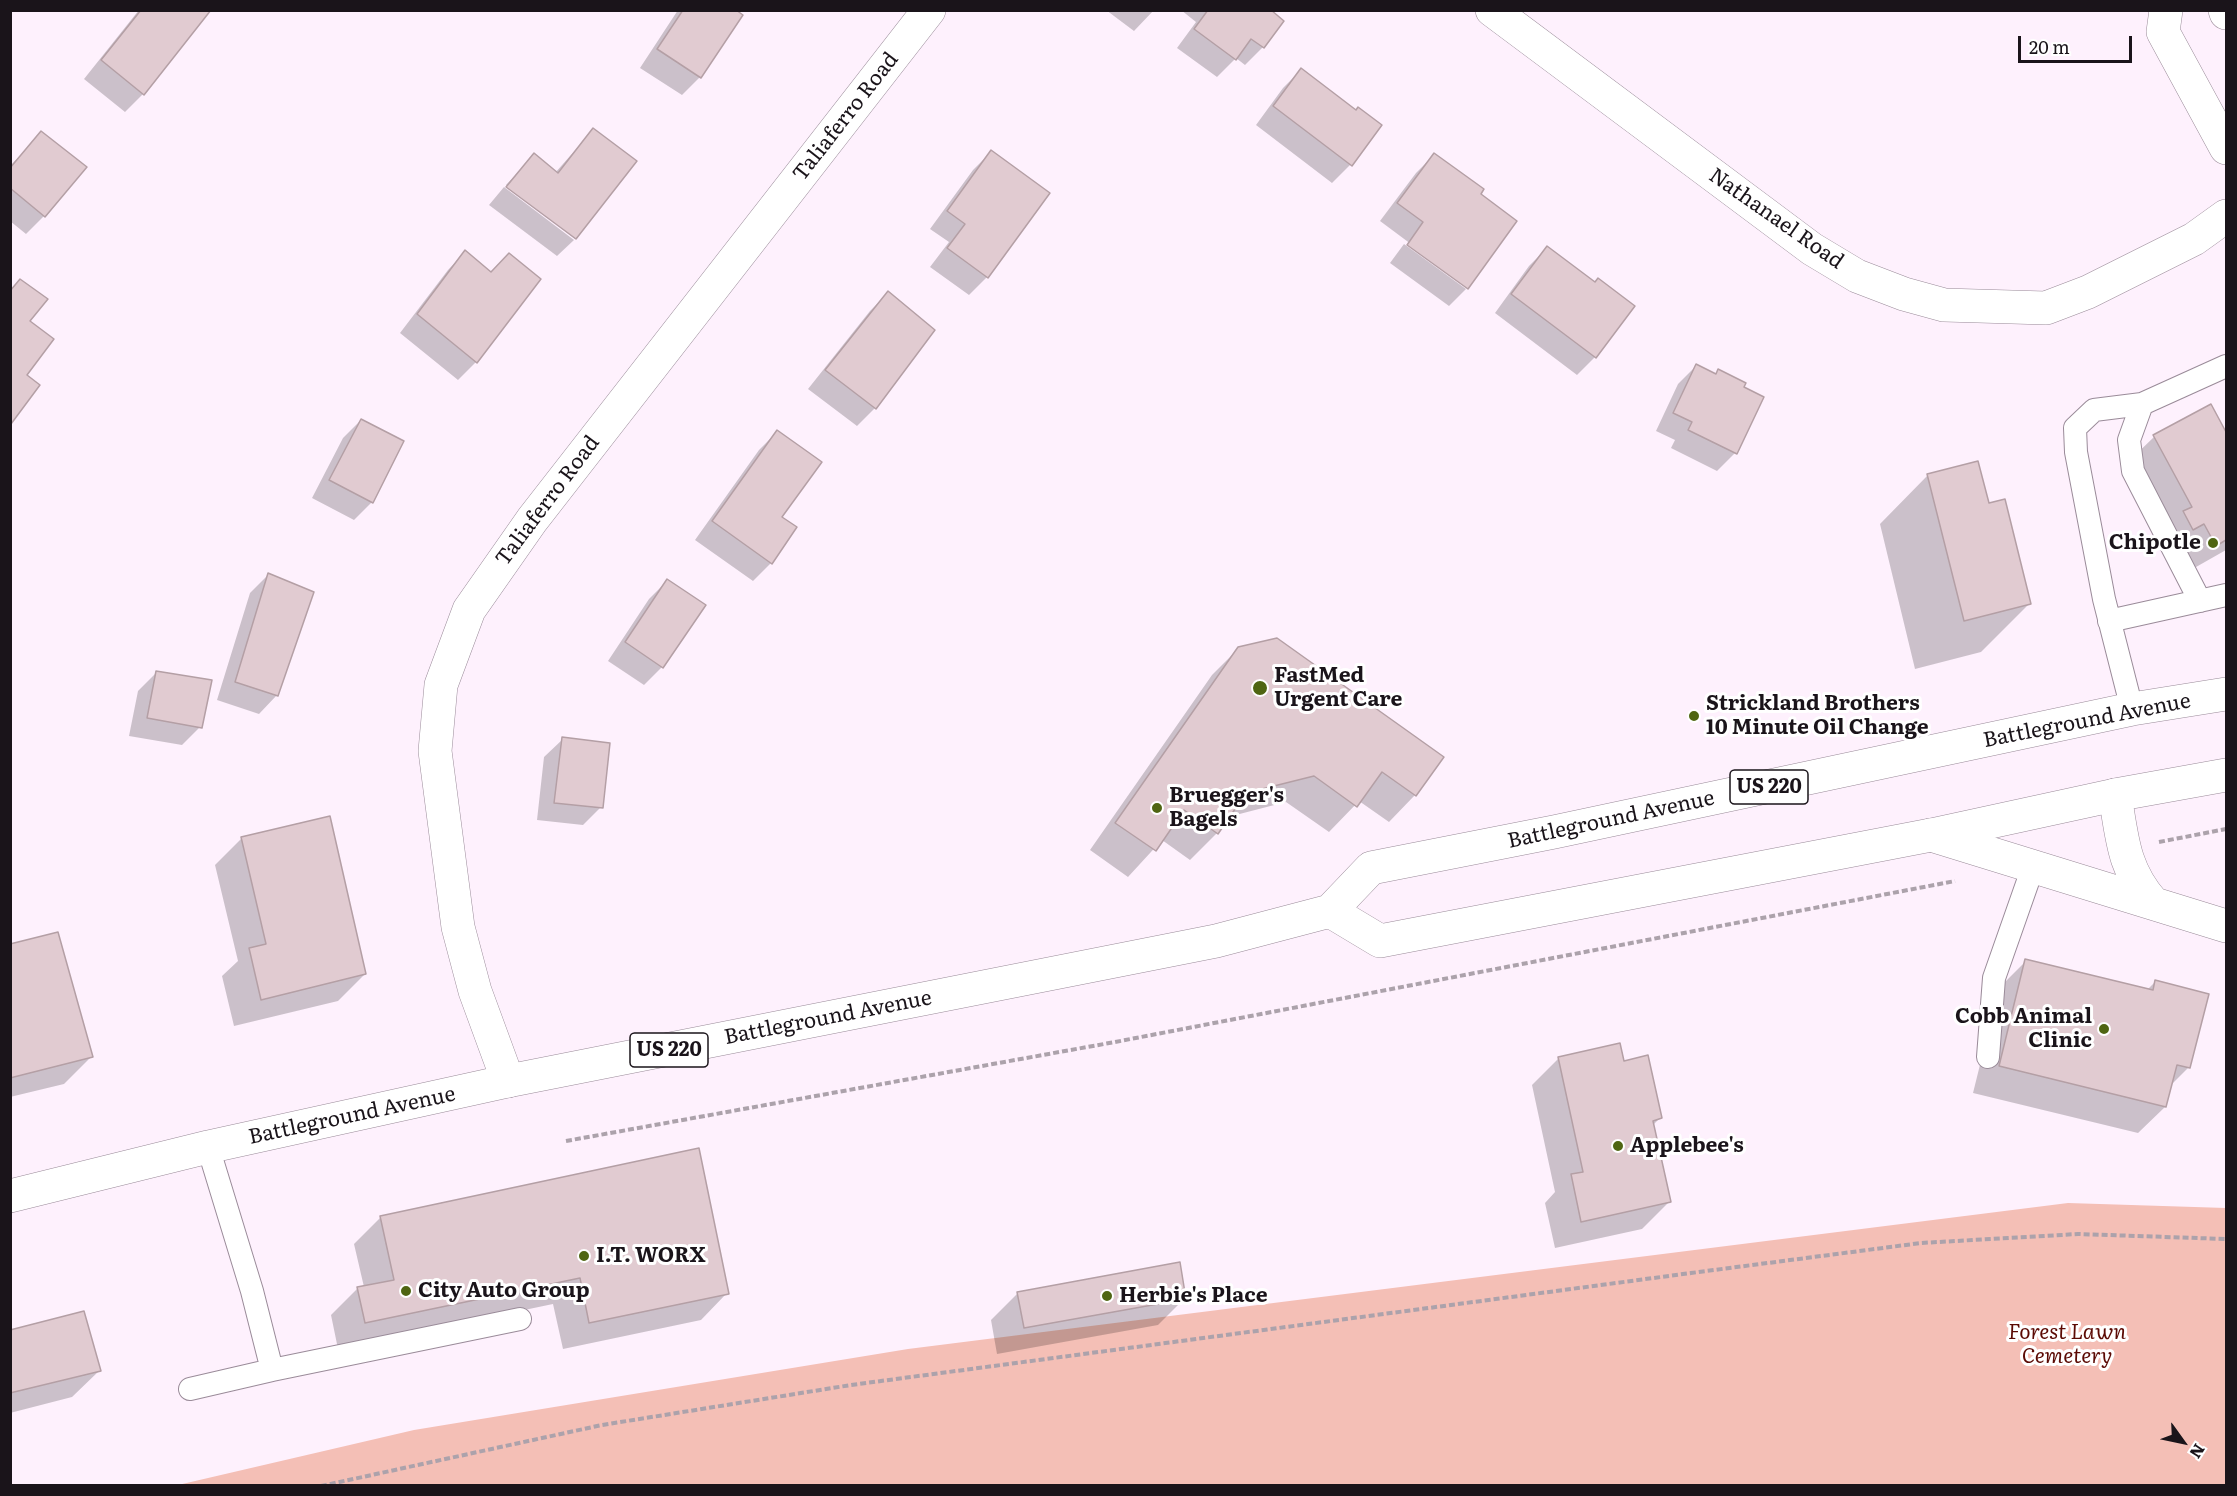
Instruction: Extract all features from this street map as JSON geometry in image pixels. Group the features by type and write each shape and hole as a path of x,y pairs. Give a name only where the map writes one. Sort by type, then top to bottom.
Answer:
{"main road":[{"name":"Taliaferro Road","path":"508,1082 475,991 458,927 435,751 441,685 469,610 532,520 928,10"},
{"name":"Nathanael Road","path":"1492,10 1812,249 1857,276 1904,294 1944,305 2046,308 2088,292 2193,239 2226,216"},
{"path":"2166,10 2163,32 2226,148"},
{"name":"Battleground Avenue","path":"10,1196 208,1148 508,1082 1216,941 1330,911 1371,868 1554,832 2132,710 2226,694"},
{"path":"1330,911 1380,941 1931,835 2115,795 2226,775"},
{"path":"2115,795 2124,849 2137,885 2153,903"},
{"path":"1931,835 2226,926"}],"lane":[{"path":"2132,710 2109,621 2076,452 2075,428 2094,410 2142,404 2226,366"},
{"path":"2142,404 2130,440 2133,471 2200,601"},
{"path":"2109,621 2226,595"},
{"path":"1988,1057 1994,978 2033,867"},
{"path":"208,1148 252,1291 272,1370"},
{"path":"190,1389 520,1319"}],"path":[{"path":"2124,849 2226,829"},
{"path":"566,1141 1093,1047 1963,880"},
{"path":"321,1485 602,1425 851,1385 1921,1243 2078,1234 2226,1239"}],"green space":[{"name":"Forest Lawn Cemetery","path":"2068,1203 2226,1208 2226,1485 178,1485 414,1430 908,1349"}],"building":[{"path":"141,10 211,10 144,95 101,60"},
{"path":"683,10 736,10 743,15 701,78 657,49"},
{"path":"1208,10 1271,10 1284,21 1264,48 1251,39 1236,60 1194,29"},
{"path":"1301,68 1356,110 1358,107 1382,125 1352,166 1273,106"},
{"path":"593,128 637,161 576,239 506,187 534,153 558,173"},
{"path":"41,131 87,167 45,217 10,188 10,168"},
{"path":"991,150 1050,193 988,278 947,248 965,224 947,211"},
{"path":"1434,153 1484,189 1481,194 1517,221 1468,289 1407,245 1423,222 1397,203"},
{"path":"1547,246 1595,282 1598,278 1635,306 1596,358 1511,294"},
{"path":"465,250 491,272 509,253 541,279 477,363 417,314"},
{"path":"20,279 48,299 30,321 54,339 27,375 40,385 11,424 10,291"},
{"path":"888,291 935,330 876,409 825,370"},
{"path":"1696,364 1716,374 1718,369 1746,383 1744,387 1764,397 1737,454 1688,430 1692,422 1673,413"},
{"path":"2211,404 2226,432 2226,540 2216,546 2204,524 2193,530 2183,511 2192,507 2153,435"},
{"path":"361,419 404,441 373,503 329,480"},
{"path":"777,430 822,462 782,517 797,527 772,564 712,521"},
{"path":"1978,461 1989,503 2005,499 2031,604 1964,621 1927,474"},
{"path":"268,573 314,592 278,696 235,682"},
{"path":"667,579 706,605 663,668 625,642"},
{"path":"1277,638 1444,757 1416,796 1382,772 1357,807 1314,776 1246,793 1218,834 1184,810 1156,851 1115,823 1238,647"},
{"path":"156,671 212,680 202,728 147,718"},
{"path":"562,737 610,743 603,808 554,803"},
{"path":"330,816 366,974 261,1000 249,948 266,944 241,837"},
{"path":"58,932 93,1057 10,1078 10,944"},
{"name":"Cobb Animal Clinic","path":"2025,959 2153,990 2155,980 2209,994 2190,1068 2177,1065 2166,1107 1999,1066"},
{"name":"Applebee's","path":"1620,1043 1624,1061 1648,1055 1662,1118 1653,1121 1671,1202 1581,1222 1571,1174 1583,1172 1558,1057"},
{"path":"699,1148 729,1294 589,1323 580,1278 365,1323 357,1287 394,1280 380,1216"},
{"path":"1180,1262 1186,1299 1024,1328 1017,1292"},
{"path":"84,1311 101,1371 10,1393 10,1330"}],"place":[{"name":"Chipotle","path":"2213,543"},
{"name":"FastMed Urgent Care","path":"1260,688"},
{"name":"Strickland Brothers 10 Minute Oil Change","path":"1694,716"},
{"name":"Bruegger's Bagels","path":"1157,808"},
{"name":"Cobb Animal Clinic","path":"2104,1029"},
{"name":"Applebee's","path":"1618,1146"},
{"name":"I.T. WORX","path":"584,1256"},
{"name":"City Auto Group","path":"406,1291"},
{"name":"Herbie's Place","path":"1107,1296"}]}
